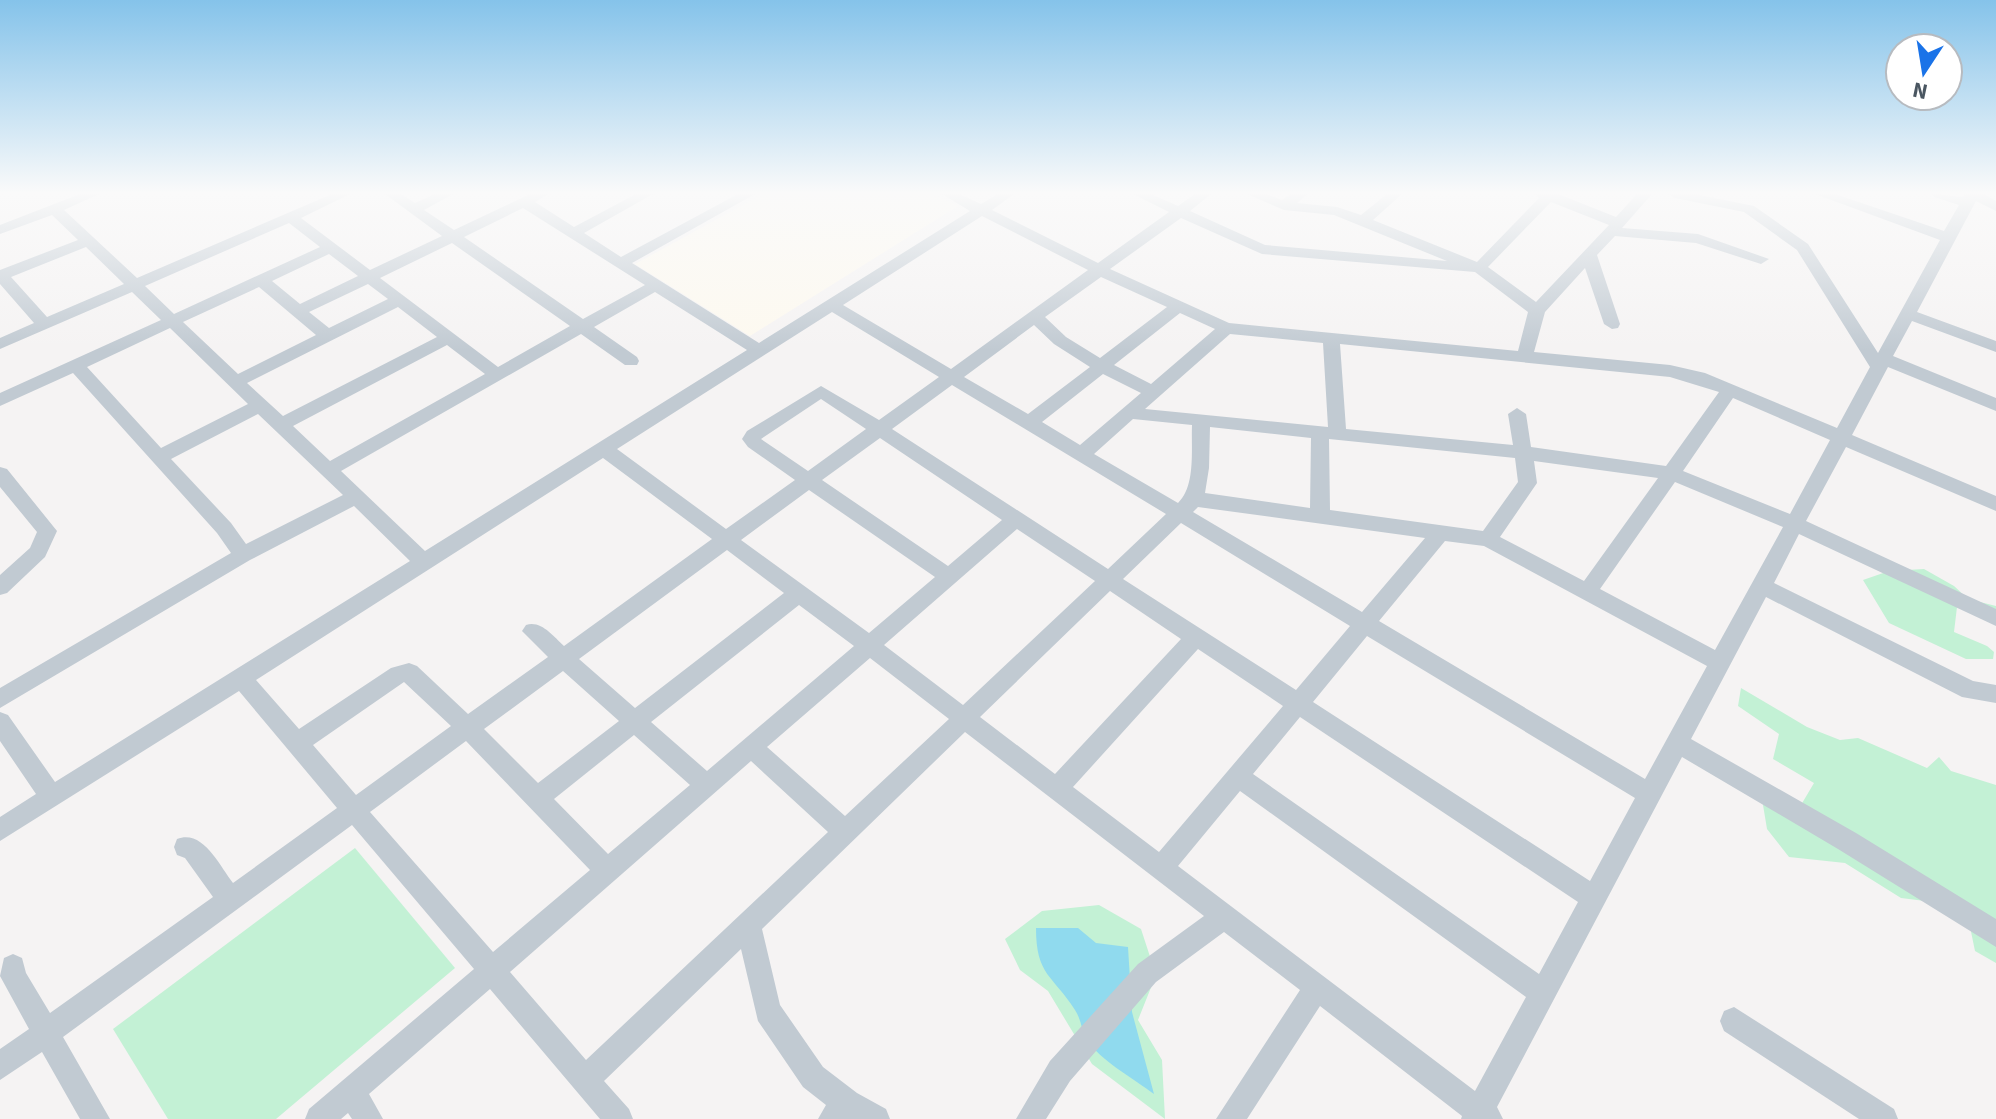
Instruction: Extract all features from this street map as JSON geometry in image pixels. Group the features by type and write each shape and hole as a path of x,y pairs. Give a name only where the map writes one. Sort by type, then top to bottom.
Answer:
{"street":[{"path":"44,324 0,276 75,246"},
{"path":"93,246 424,562"},
{"path":"0,344 223,246"},
{"path":"298,311 431,246"},
{"path":"467,246 631,361"},
{"path":"594,246 759,350"},
{"path":"621,263 652,246"},
{"path":"0,830 924,246"},
{"path":"1052,246 1226,328 1670,371 1705,379 1996,504"},
{"path":"0,1066 1131,246"},
{"path":"1256,246 1479,268"},
{"path":"1425,246 1479,268 1537,311"},
{"path":"1479,268 1499,246"},
{"path":"1525,356 1537,311 1597,246"},
{"path":"1721,246 1761,259"},
{"path":"1802,246 1881,364 1996,405"},
{"path":"604,449 870,646 1481,1116 1543,993 1945,246"},
{"path":"0,400 333,247 498,375"},
{"path":"1589,255 1612,324"},
{"path":"261,280 329,337"},
{"path":"328,470 656,285"},
{"path":"235,382 401,299"},
{"path":"831,305 1081,455 1186,506 1364,624 1650,794"},
{"path":"1029,423 1177,307"},
{"path":"1908,314 1996,347"},
{"path":"1035,316 1047,333 1153,392"},
{"path":"1081,455 1226,328"},
{"path":"281,425 449,337"},
{"path":"1320,516 1328,433 1331,338"},
{"path":"76,366 224,528 243,555"},
{"path":"1587,592 1730,390"},
{"path":"950,577 754,443 751,439 753,435 821,392 1594,898"},
{"path":"159,457 260,405"},
{"path":"1129,413 1525,453 1670,473 1795,524 1996,618"},
{"path":"1488,539 1528,483 1517,414"},
{"path":"586,1079 1186,506 1200,468 1201,420"},
{"path":"0,474 47,531 38,552 0,587"},
{"path":"0,699 243,555 356,497"},
{"path":"1186,506 1320,516 1488,539 1720,663"},
{"path":"319,1119 1016,519"},
{"path":"1161,868 1440,533"},
{"path":"1762,586 1970,690 1996,694"},
{"path":"536,799 799,593"},
{"path":"533,631 566,657 707,786"},
{"path":"1056,789 1196,637"},
{"path":"297,743 399,674 409,672 608,871"},
{"path":"241,678 586,1079 610,1116"},
{"path":"0,722 52,797"},
{"path":"1677,743 1847,841 1996,934"},
{"path":"752,748 845,832"},
{"path":"1237,776 1543,993"},
{"path":"186,847 193,849 230,900"},
{"path":"1030,1119 1060,1071 1147,973 1224,917"},
{"path":"748,925 768,1011 839,1111 876,1119"},
{"path":"13,967 13,976 96,1119"},
{"path":"1230,1119 1317,988"},
{"path":"1734,1021 1884,1119"},
{"path":"350,1092 369,1119"}],"shaded area":[{"path":"668,246 894,246 750,336 635,264"}],"green space":[{"path":"1924,569 1954,586 1968,599 1996,606 1996,623 1957,607 1954,632 1987,646 1994,652 1993,659 1966,659 1889,623 1863,580 1889,571"},
{"path":"1741,688 1807,727 1840,740 1858,738 1927,768 1939,757 1951,771 1996,785 1996,963 1975,951 1969,922 1933,902 1901,898 1845,863 1789,857 1767,829 1762,799 1801,805 1814,783 1773,759 1779,734 1738,706"},
{"path":"355,848 455,968 276,1119 168,1119 113,1029"},
{"path":"1099,905 1141,929 1156,975 1138,1020 1162,1060 1165,1119 1092,1064 1048,991 1020,970 1005,939 1042,911"}],"water":[{"path":"1036,928 1078,928 1096,943 1128,947 1132,1012 1154,1094 1090,1044 1075,1010 1043,966"}]}
